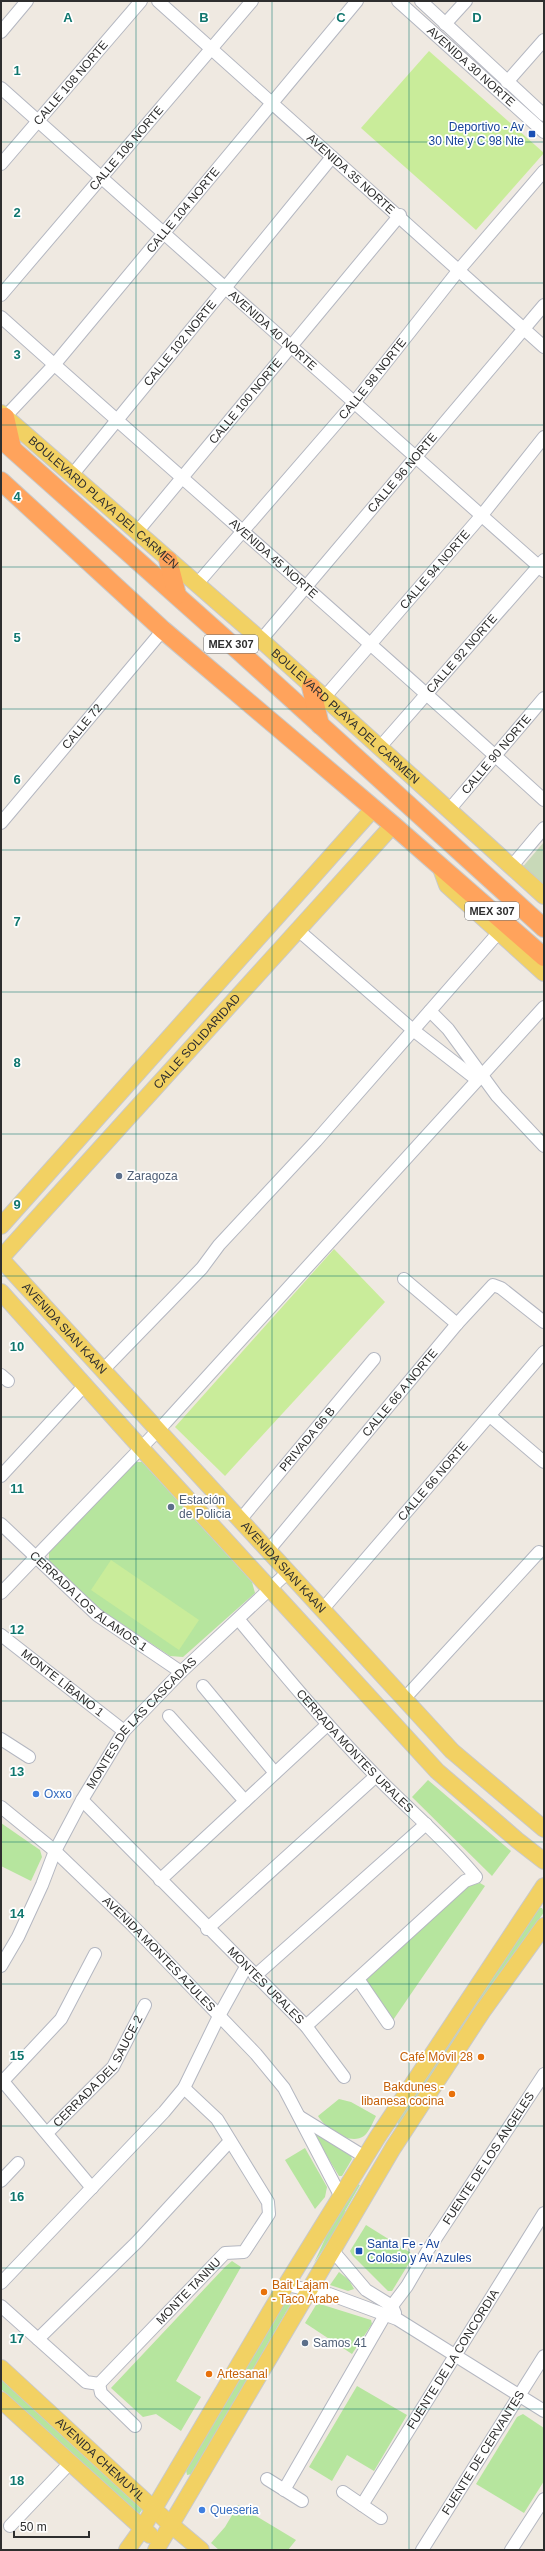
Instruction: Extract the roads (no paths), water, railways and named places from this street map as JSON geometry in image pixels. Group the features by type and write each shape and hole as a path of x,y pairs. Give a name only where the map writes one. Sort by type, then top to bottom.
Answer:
{"highway":[{"path":"3,415 6,443"},
{"name":"MEX 307","path":"6,443 177,595 544,928"},
{"name":"MEX 307","path":"1,480 163,630 374,808 544,957"},
{"path":"168,560 177,595"},
{"path":"317,693 320,725"},
{"path":"459,852 476,857 544,918"}],"main road":[{"name":"BOULEVARD PLAYA DEL CARMEN","path":"3,415 73,474 168,560 260,640 317,693 380,747 544,896"},
{"name":"CALLE SOLIDARIDAD","path":"1,1226 374,808"},
{"name":"CALLE SOLIDARIDAD","path":"1,1258 393,825"},
{"path":"440,866 447,885 544,974"},
{"path":"301,890 318,907"},
{"path":"281,912 298,930"},
{"name":"AVENIDA SIAN KAAN","path":"1,1258 452,1751 544,1829"},
{"name":"AVENIDA SIAN KAAN","path":"1,1292 84,1386 437,1771 544,1861"},
{"path":"497,1823 513,1803"},
{"path":"127,2550 142,2529 286,2285 384,2126 544,1886"},
{"path":"161,2548 170,2524 401,2136 482,2012 544,1926"},
{"path":"384,2126 401,2136"},
{"path":"365,2157 370,2187"},
{"name":"AVENIDA CHEMUYIL","path":"1,2368 170,2524 202,2550"},
{"name":"AVENIDA CHEMUYIL","path":"3,2406 70,2463 161,2548"},
{"path":"172,2478 191,2489"}],"street":[{"path":"1,32 27,1"},
{"name":"CALLE 108 NORTE","path":"1,164 141,1"},
{"name":"AVENIDA 35 NORTE","path":"158,1 332,157 400,215 458,271 544,347"},
{"name":"CALLE 106 NORTE","path":"1,295 252,1"},
{"name":"CALLE 104 NORTE","path":"3,415 54,365 357,1"},
{"name":"AVENIDA 30 NORTE","path":"398,1 544,132"},
{"name":"AVENIDA 30 NORTE","path":"421,1 544,115"},
{"path":"445,24 466,1"},
{"path":"507,82 544,40"},
{"name":"AVENIDA 40 NORTE","path":"1,88 102,176 415,460 542,566"},
{"name":"CALLE 102 NORTE","path":"73,474 226,289 332,157"},
{"name":"CALLE 98 NORTE","path":"197,584 354,404 458,271 544,171"},
{"name":"CALLE 100 NORTE","path":"137,532 400,215"},
{"name":"CALLE 96 NORTE","path":"260,640 306,589 544,305"},
{"name":"AVENIDA 45 NORTE","path":"1,317 182,477 242,533 371,644 544,800"},
{"name":"CALLE 94 NORTE","path":"317,693 371,644 482,515 544,437"},
{"name":"CALLE 92 NORTE","path":"380,747 542,566"},
{"name":"CALLE 72","path":"1,823 163,630"},
{"name":"CALLE 90 NORTE","path":"448,810 544,698"},
{"path":"511,866 544,828"},
{"path":"298,930 413,1030 478,1077 544,1146"},
{"path":"103,1370 202,1268 219,1245 316,1141 499,932"},
{"path":"1,1593 158,1430 478,1077 544,1007"},
{"path":"430,1010 448,1029 478,1077"},
{"path":"404,1279 458,1324"},
{"name":"CALLE 66 A NORTE","path":"268,1551 458,1324 493,1286 501,1288 544,1322"},
{"name":"CALLE 66 NORTE","path":"322,1610 544,1352"},
{"name":"PRIVADA 66 B","path":"240,1520 374,1358"},
{"path":"1,1476 84,1386"},
{"path":"490,1416 544,1462"},
{"name":"CERRADA LOS ÁLAMOS 1","path":"1,1524 35,1558 98,1615 181,1672"},
{"path":"404,1699 539,1552"},
{"name":"MONTES DE LAS CASCADAS","path":"1,1966 36,1898 55,1851 82,1800 124,1731 181,1672 239,1620 288,1572"},
{"name":"CERRADA MONTES URALES","path":"239,1620 327,1724 476,1877"},
{"name":"MONTE LÍBANO 1","path":"1,1635 124,1731"},
{"path":"203,1686 275,1773"},
{"path":"169,1716 245,1801"},
{"path":"160,1880 327,1724"},
{"path":"1,1739 29,1757"},
{"path":"207,1929 376,1776"},
{"name":"MONTES URALES","path":"82,1800 207,1929 306,2026 465,1881 476,1877"},
{"name":"AVENIDA MONTES AZULES","path":"1,1807 55,1851 220,2014 284,2088 341,2197"},
{"path":"256,1976 426,1824"},
{"path":"92,2188 2,2080 61,2019 95,1954"},
{"path":"1,2283 92,2188 184,2088 220,2014 246,1967"},
{"path":"358,1979 388,2023"},
{"name":"CERRADA DEL SAUCE 2","path":"47,2133 113,2067 145,2005"},
{"path":"306,2026 344,2077"},
{"name":"FUENTE DE LOS ÁNGELES","path":"284,2490 388,2311 544,2074"},
{"name":"MONTE TANNU","path":"99,2384 224,2253 244,2252 269,2214 268,2202 217,2119 184,2088"},
{"name":"AVENIDA MONTES AZULES","path":"299,2116 365,2157"},
{"path":"38,2339 136,2242 230,2141"},
{"path":"1,2182 18,2163"},
{"name":"FUENTE DE LA CONCORDIA","path":"362,2505 544,2213"},
{"path":"333,2251 366,2290 397,2319 544,2411"},
{"path":"286,2285 310,2289 388,2311"},
{"path":"1,2306 86,2382 99,2384 101,2393 135,2426"},
{"name":"FUENTE DE CERVANTES","path":"422,2550 544,2356"},
{"path":"10,2526 70,2463"},
{"path":"267,2479 302,2501"},
{"path":"343,2492 381,2518"},
{"path":"511,2550 544,2499"}],"place":[{"name":"Deportivo - Av 30 Nte y C 98 Nte","path":"532,134"},
{"name":"Zaragoza","path":"119,1176"},
{"name":"Estación de Policia","path":"171,1507"},
{"name":"Oxxo","path":"36,1794"},
{"name":"Café Móvil 28","path":"481,2057"},
{"name":"Bakdunes - libanesa cocina","path":"452,2094"},
{"name":"Santa Fe - Av Colosio y Av Azules","path":"359,2251"},
{"name":"Bait Lajam - Taco Arabe","path":"264,2292"},
{"name":"Samos 41","path":"305,2343"},
{"name":"Artesanal","path":"209,2374"},
{"name":"Queseria","path":"202,2510"}]}
